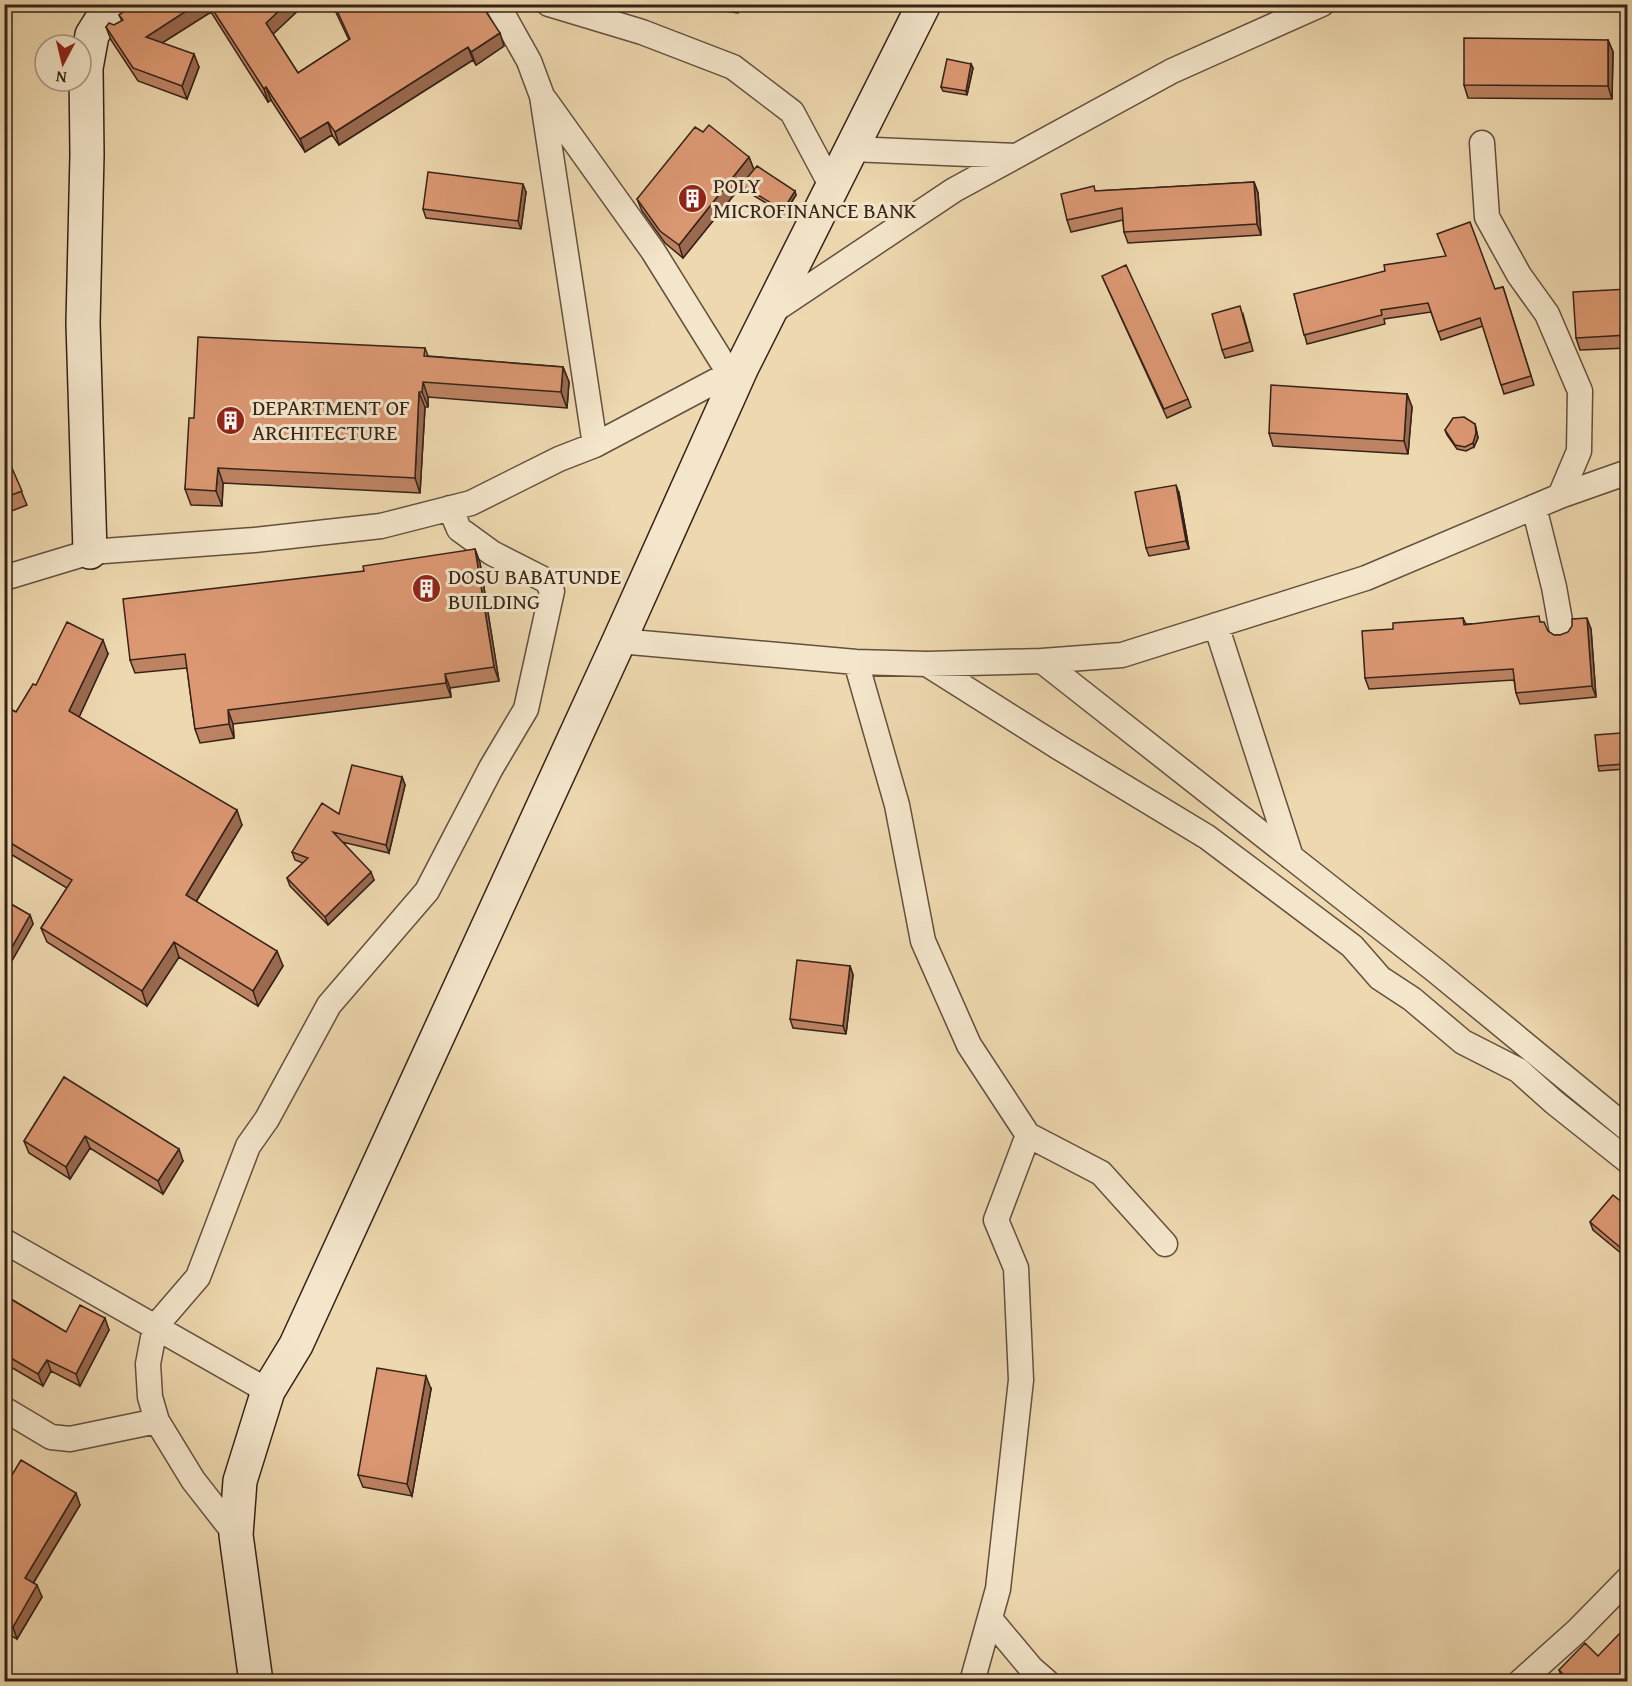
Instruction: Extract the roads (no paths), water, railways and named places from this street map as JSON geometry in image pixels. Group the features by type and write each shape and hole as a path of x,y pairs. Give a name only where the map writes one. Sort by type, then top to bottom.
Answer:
{"street":[{"path":"90,552 83,323 87,154 86,68 92,35 114,4"},
{"path":"497,4 529,61 542,96 595,445"},
{"path":"549,4 642,32 733,67 792,112 832,187"},
{"path":"256,1682 236,1535 240,1481 268,1391 296,1345 619,641 736,370 767,315 924,4"},
{"path":"767,315 954,190 1172,71 1322,4"},
{"path":"542,96 736,370"},
{"path":"1482,143 1487,217 1520,275 1546,314 1580,391 1579,451 1560,496"},
{"path":"851,149 1016,156"},
{"path":"4,578 90,552 254,540 381,526 471,503 559,459 595,445 736,370"},
{"path":"619,641 856,662 927,664 1042,661 1122,655 1366,578 1560,496 1628,472"},
{"path":"1534,507 1554,588 1562,632"},
{"path":"236,1535 193,1480 157,1421 150,1397 148,1364 155,1327 198,1277 248,1146 267,1119 329,1005 427,891 491,768 526,709 552,591 547,581 492,553 459,529 450,508"},
{"path":"1216,626 1291,857"},
{"path":"1042,661 1436,971 1628,1129"},
{"path":"856,662 897,805 923,941 969,1045 1028,1136 1101,1173 1165,1244"},
{"path":"927,664 1207,837 1352,946 1380,978 1413,999 1463,1042 1518,1070 1555,1103 1628,1161"},
{"path":"972,1682 998,1589 1021,1380 1016,1268 996,1220 1028,1136"},
{"path":"4,1241 268,1391"},
{"path":"4,1409 51,1437 70,1439 157,1421"},
{"path":"1520,1682 1578,1630 1628,1579"},
{"path":"990,1619 1031,1668 1047,1682"}],"place":[{"name":"POLY MICROFINANCE BANK","path":"692,198"},
{"name":"DEPARTMENT OF ARCHITECTURE","path":"231,420"},
{"name":"DOSU BABATUNDE BUILDING","path":"427,589"}]}
